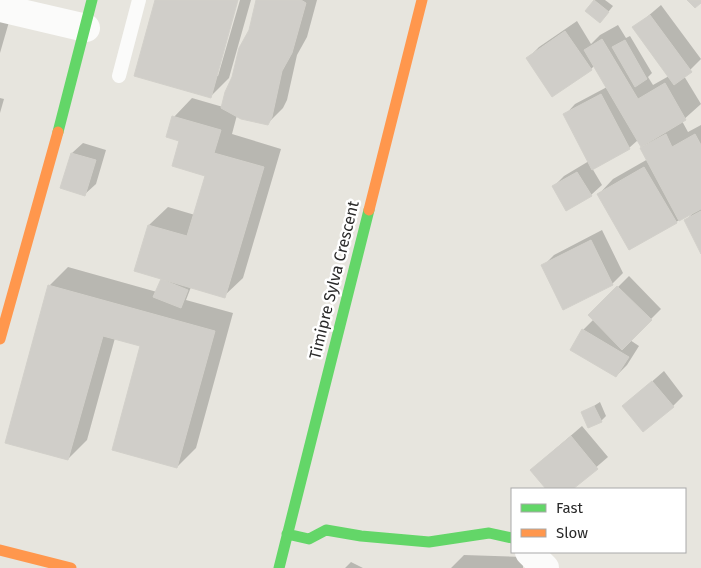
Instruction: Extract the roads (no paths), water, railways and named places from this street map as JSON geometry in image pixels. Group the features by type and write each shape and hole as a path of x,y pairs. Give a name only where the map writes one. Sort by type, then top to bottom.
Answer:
{"street":[{"path":"0,339 21,255 70,90 92,0"},
{"name":"Timipre Sylva Crescent","path":"279,568 422,0"},
{"path":"0,8 86,28"},
{"path":"287,534 309,539 326,530 360,536 430,542 489,533 511,538"},
{"path":"0,550 71,568"},
{"path":"530,553 544,568"}],"lane":[{"path":"119,76 139,0"}]}
